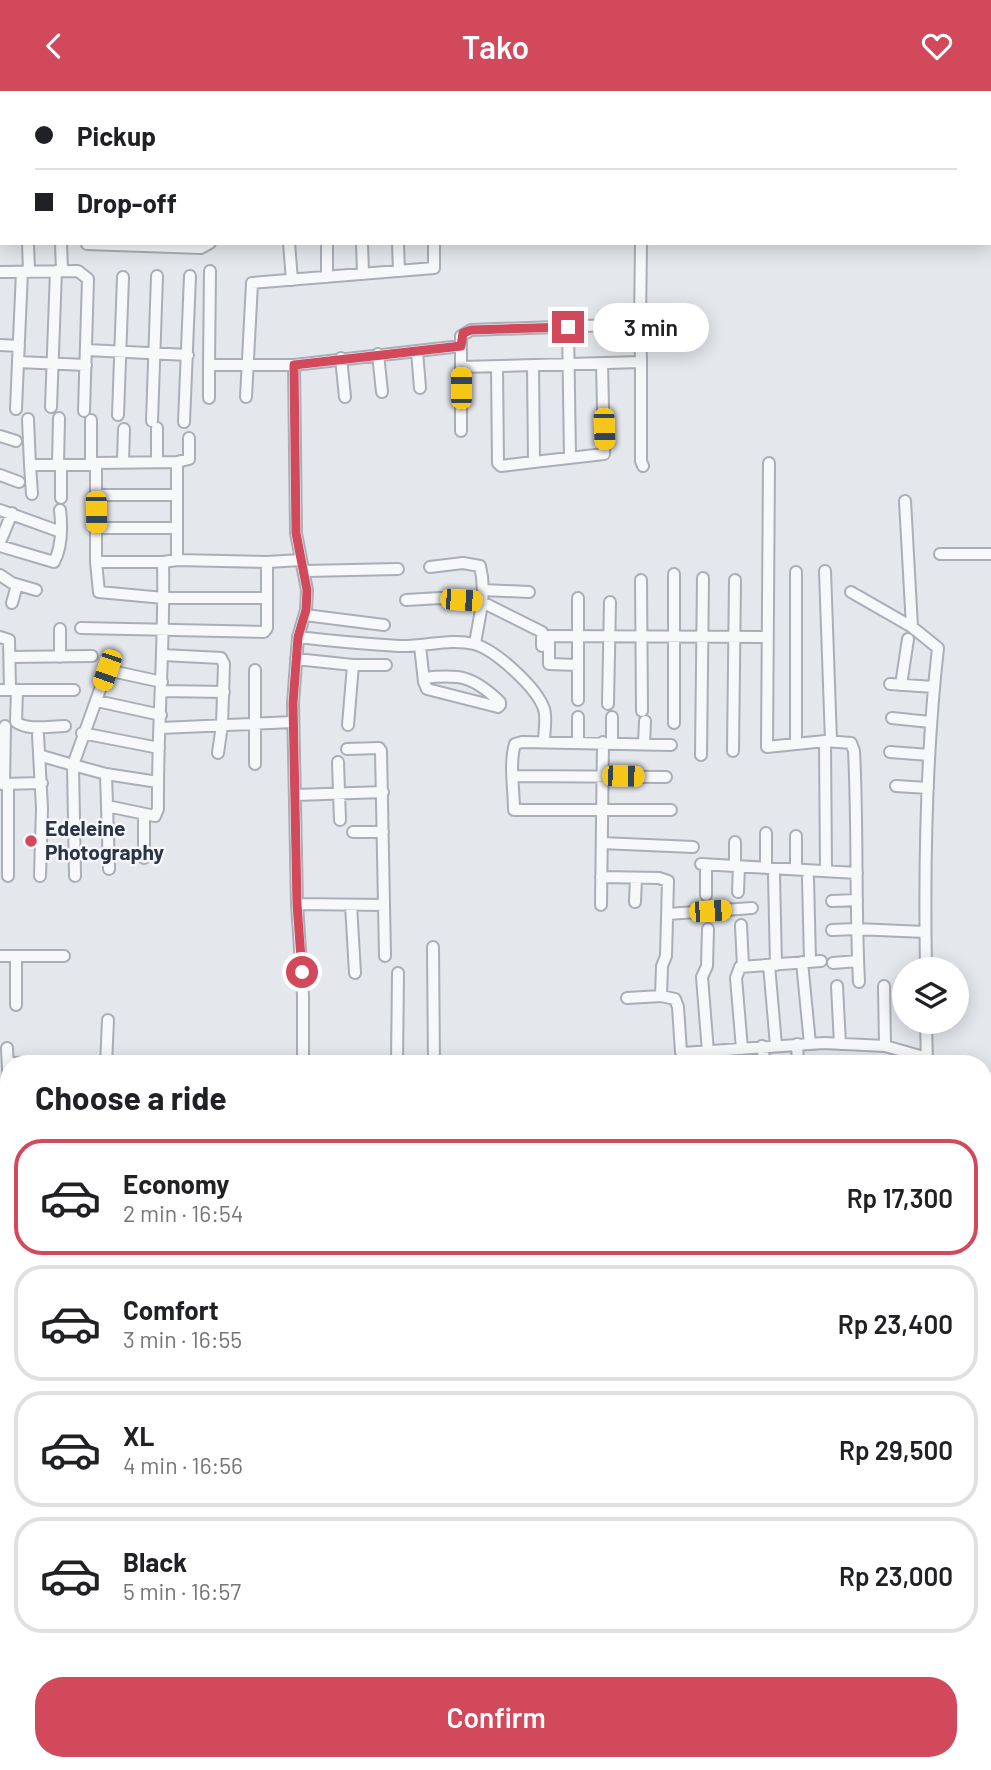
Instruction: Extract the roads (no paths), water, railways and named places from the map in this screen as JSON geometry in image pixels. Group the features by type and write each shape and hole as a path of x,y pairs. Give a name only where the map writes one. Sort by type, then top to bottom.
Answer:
{"street":[{"path":"16,409 28,245"},
{"path":"51,407 61,245"},
{"path":"116,245 201,248 206,245"},
{"path":"289,245 292,280"},
{"path":"327,245 327,277"},
{"path":"362,245 363,274"},
{"path":"398,245 400,271"},
{"path":"246,397 253,283 434,268 434,245"},
{"path":"641,245 640,461 643,466"},
{"path":"0,272 78,271 88,279 87,415 96,495 99,591 103,594 164,598 267,598"},
{"path":"209,398 210,271"},
{"path":"157,276 154,425 157,461"},
{"path":"184,422 190,276"},
{"path":"118,415 122,277"},
{"path":"461,431 463,333 471,330 640,324"},
{"path":"568,327 570,457"},
{"path":"0,345 19,346"},
{"path":"209,365 294,365 461,346"},
{"path":"87,350 188,355"},
{"path":"417,351 420,388"},
{"path":"378,354 382,392"},
{"path":"341,358 345,397"},
{"path":"18,362 86,365"},
{"path":"461,367 641,362"},
{"path":"497,367 498,463 501,466 601,455 605,452 602,363"},
{"path":"294,365 296,520 307,602 298,637 293,722 303,1055"},
{"path":"534,365 534,462"},
{"path":"59,418 61,498"},
{"path":"28,419 32,494"},
{"path":"123,461 124,429"},
{"path":"0,436 16,442"},
{"path":"30,465 93,465 98,462 123,461 177,462 189,459 189,438"},
{"path":"177,462 177,560"},
{"path":"769,463 766,747 828,741 851,743 854,751 859,982"},
{"path":"0,475 19,482"},
{"path":"96,495 177,495"},
{"path":"905,501 912,627"},
{"path":"0,509 61,532"},
{"path":"12,513 0,544 50,563 54,562 58,555 60,510"},
{"path":"96,528 177,529"},
{"path":"940,554 991,554"},
{"path":"96,562 267,562 398,569"},
{"path":"107,806 155,816 158,809 163,562"},
{"path":"81,628 264,632 267,628 267,562"},
{"path":"430,567 463,563 480,566 483,596 475,644"},
{"path":"825,571 828,741 826,870"},
{"path":"796,572 796,744"},
{"path":"674,574 674,723"},
{"path":"0,575 18,585 36,590"},
{"path":"701,755 703,579"},
{"path":"641,580 644,744"},
{"path":"733,751 734,580"},
{"path":"12,603 18,585"},
{"path":"406,600 528,591"},
{"path":"851,592 912,627 938,648 930,722 926,957"},
{"path":"483,596 542,632 542,648"},
{"path":"578,598 578,700"},
{"path":"608,704 610,602"},
{"path":"305,615 384,625"},
{"path":"60,629 60,657"},
{"path":"578,665 549,664 549,636 767,638"},
{"path":"0,637 9,640 9,690 16,722 19,725 38,727 65,726"},
{"path":"298,637 371,645 420,646 446,642 475,644 504,662 523,680 539,702 544,710 544,741"},
{"path":"908,639 895,685 934,687"},
{"path":"420,646 424,678 427,689 498,707 500,705 487,689 473,681 454,675 424,678"},
{"path":"10,656 92,656"},
{"path":"75,876 73,765 82,733 97,701 112,656"},
{"path":"163,656 221,658 224,664 224,692 218,753"},
{"path":"296,659 353,665 386,665"},
{"path":"348,725 353,665"},
{"path":"107,670 162,687 224,692"},
{"path":"255,670 255,764"},
{"path":"9,690 74,690"},
{"path":"97,701 160,715"},
{"path":"578,742 579,717"},
{"path":"601,905 602,776 612,717"},
{"path":"892,718 930,722"},
{"path":"161,728 293,722"},
{"path":"5,726 4,853 8,876"},
{"path":"82,733 159,748"},
{"path":"38,735 41,783 40,876"},
{"path":"671,745 522,742 515,744 513,776 514,810 671,810"},
{"path":"347,749 379,748 382,751 385,956"},
{"path":"890,752 929,755"},
{"path":"40,758 54,758 106,774 158,782"},
{"path":"338,762 340,820"},
{"path":"106,774 109,869"},
{"path":"513,776 666,777"},
{"path":"4,784 41,783"},
{"path":"896,786 928,788"},
{"path":"296,795 383,792"},
{"path":"144,815 144,858"},
{"path":"353,832 383,832"},
{"path":"766,833 770,871 776,1045"},
{"path":"796,836 796,869"},
{"path":"735,842 738,893"},
{"path":"602,843 693,847"},
{"path":"706,895 703,865 770,871 796,869 857,873"},
{"path":"601,877 659,878 668,881 661,996"},
{"path":"808,877 810,1044"},
{"path":"635,902 636,878"},
{"path":"832,901 856,900"},
{"path":"297,904 384,905"},
{"path":"351,905 355,973"},
{"path":"668,913 752,908"},
{"path":"741,925 743,966"},
{"path":"703,1055 702,977 707,966 708,929"},
{"path":"832,930 925,932"},
{"path":"433,947 434,1055"},
{"path":"0,956 64,956"},
{"path":"16,957 16,1005"},
{"path":"735,1055 737,970 743,966 811,961"},
{"path":"833,963 858,961"},
{"path":"397,1055 398,973"},
{"path":"837,986 841,1044"},
{"path":"884,986 885,1046"},
{"path":"627,998 671,996 677,1002 681,1052 698,1055"},
{"path":"106,1055 108,1020"},
{"path":"926,1034 927,1055"},
{"path":"708,1055 737,1049 797,1044 885,1046 910,1055"},
{"path":"797,1044 798,1055"},
{"path":"762,1046 764,1055"},
{"path":"7,1048 7,1055"}],"place":[{"name":"Edeleine Photography","path":"31,841"}]}
